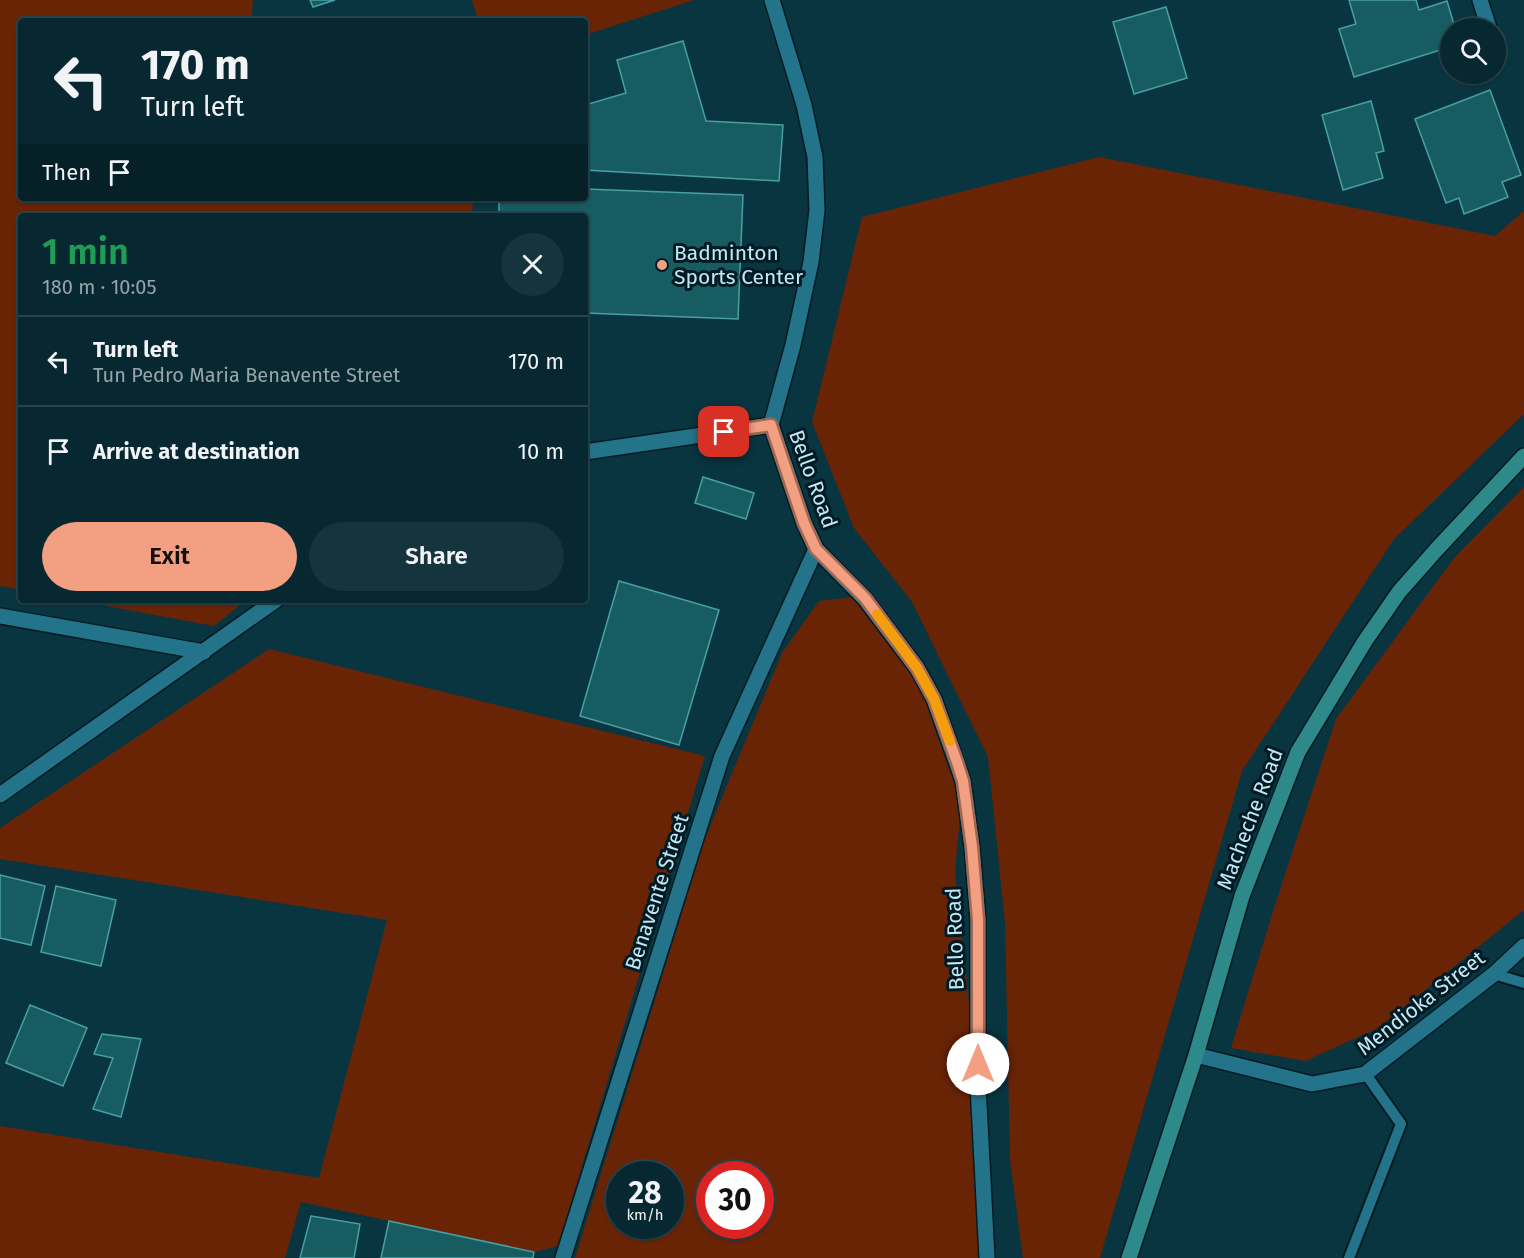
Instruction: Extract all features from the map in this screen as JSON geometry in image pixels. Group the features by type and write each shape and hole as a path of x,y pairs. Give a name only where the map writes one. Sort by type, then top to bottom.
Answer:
{"main road":[{"name":"Macheche Road","path":"1129,1258 1196,1056 1242,896 1298,752 1365,641 1399,592 1524,456"}],"street":[{"name":"Bello Road","path":"772,0 804,105 815,157 816,210 811,262 793,345 771,425 804,523 816,549 865,598 917,668 934,699 963,781 972,847 978,920 978,1085 987,1258"},
{"path":"1480,0 1486,18"},
{"path":"588,452 771,425"},
{"name":"Benavente Street","path":"563,1258 722,756 816,549"},
{"path":"0,795 272,603"},
{"path":"0,616 204,652"},
{"name":"Mendioka Street","path":"1196,1056 1312,1084 1365,1073 1494,974 1524,946"}],"lane":[{"path":"1494,974 1524,983"},
{"path":"1349,1258 1401,1124 1365,1073"}],"shaded area":[{"path":"0,0 253,0 251,18 18,18 18,201 473,201 472,213 18,213 18,589 0,586"},
{"path":"472,0 694,0 588,34 588,18 477,18"},
{"path":"1099,157 1495,236 1524,211 1524,414 1394,539 1242,771 1100,1258 1023,1258 1010,1160 1005,923 988,757 912,602 854,528 812,422 862,217"},
{"path":"1524,487 1524,910 1378,1028 1305,1061 1231,1048 1336,719 1454,558"},
{"path":"853,597 897,641 917,668 963,781 955,872 978,1085 987,1258 575,1258 704,841 782,653 819,601"},
{"path":"90,603 242,603 214,626"},
{"path":"269,649 705,756 558,1246 534,1252 301,1202 285,1258 0,1258 0,1126 319,1178 387,920 0,859 0,828"}],"building":[{"path":"310,0 335,0 313,7"},
{"path":"1349,0 1416,0 1419,10 1447,1 1452,18 1440,18 1440,50 1354,77 1339,29 1356,24"},
{"path":"1166,7 1187,78 1134,94 1113,22"},
{"path":"683,41 706,121 783,125 779,181 588,170 588,104 626,93 617,60"},
{"path":"1490,90 1521,175 1502,182 1508,197 1464,214 1459,198 1446,203 1415,119"},
{"path":"1371,101 1384,151 1376,153 1383,178 1343,190 1322,115"},
{"name":"Badminton Sports Center","path":"588,189 743,195 738,319 588,313 588,213 499,213 499,201 588,201"},
{"path":"703,477 754,493 746,519 695,503"},
{"path":"619,581 719,610 679,745 580,716"},
{"path":"0,875 45,886 31,945 0,938"},
{"path":"56,886 116,900 101,966 41,952"},
{"path":"30,1005 87,1028 63,1086 6,1063"},
{"path":"102,1034 141,1039 121,1117 93,1109 113,1058 94,1054"},
{"path":"311,1216 360,1224 354,1258 300,1258"},
{"path":"389,1221 534,1252 533,1258 381,1258"}],"slow traffic":[{"path":"877,614 917,668 934,699 950,741"}],"place":[{"name":"Badminton Sports Center","path":"662,265"}],"route":[{"path":"724,432 771,425 804,523 816,549 865,598 917,668 934,699 963,781 972,847 978,920 978,1064"}]}
